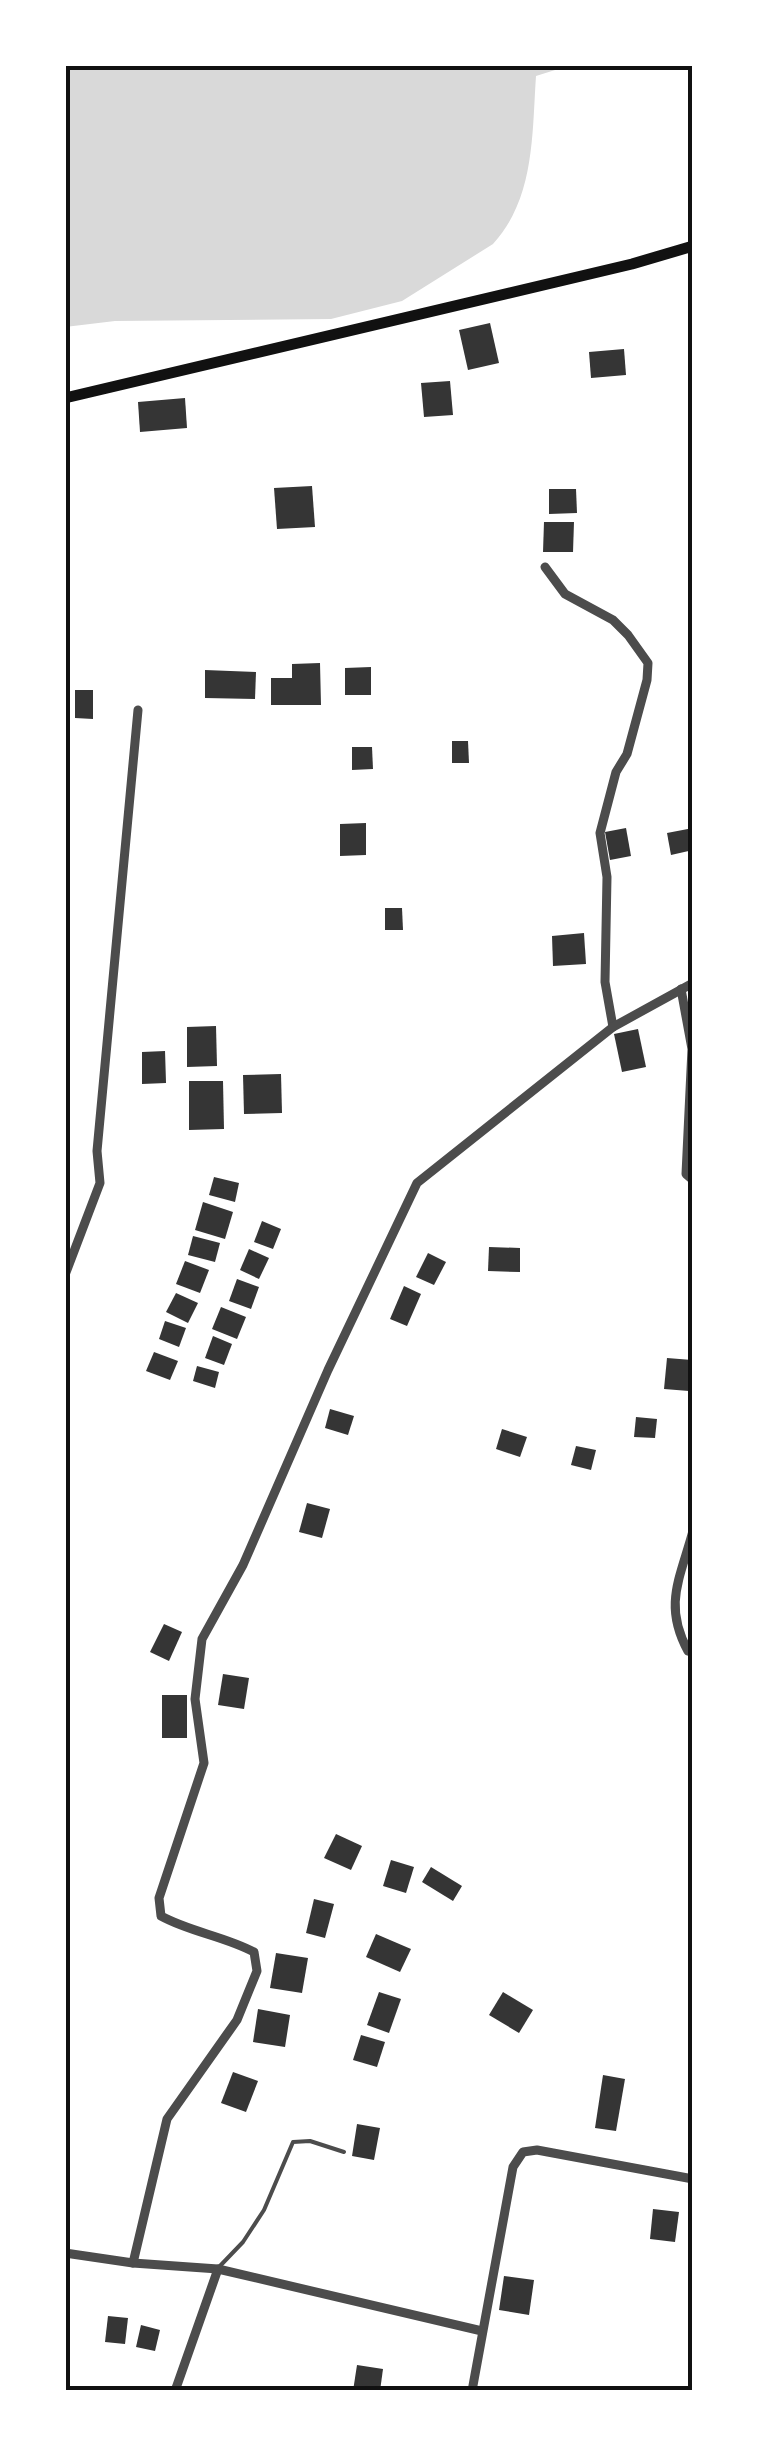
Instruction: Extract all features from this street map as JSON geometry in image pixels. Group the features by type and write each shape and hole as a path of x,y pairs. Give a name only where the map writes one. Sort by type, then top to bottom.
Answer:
{"main road":[{"path":"65,398 632,264 693,246"}],"street":[{"path":"545,567 565,594 612,620 628,634 648,663 627,754 616,772 600,833 607,876 606,982 613,1027"},
{"path":"65,1275 100,1183 97,1150 138,710"},
{"path":"132,2262 166,2120 237,2020 257,1971 254,1952 236,1942 180,1927 160,1916 159,1898 204,1764 195,1699 202,1639 243,1565 328,1370 418,1183 613,1027 693,983"},
{"path":"681,989 692,1049 686,1174 693,1180"},
{"path":"693,1531 675,1598 675,1626 688,1651 693,1652"},
{"path":"472,2391 513,2168 524,2152 536,2150 693,2179"},
{"path":"65,2253 218,2268 482,2331"},
{"path":"174,2391 218,2268"}],"lane":[{"path":"218,2268 244,2242 264,2210 293,2142 310,2140 344,2152"}],"shaded area":[{"path":"65,65 571,65 536,76 529,165 507,226 493,244 402,301 331,319 115,321 65,327"}],"building":[{"path":"490,323 499,363 468,370 459,330"},
{"path":"624,349 626,375 591,378 589,352"},
{"path":"450,381 453,415 424,417 421,383"},
{"path":"185,398 187,428 140,432 138,402"},
{"path":"312,486 315,527 277,529 274,488"},
{"path":"549,489 576,489 577,513 549,514"},
{"path":"544,522 574,522 573,552 543,552"},
{"path":"320,663 321,705 271,705 271,678 292,678 292,664"},
{"path":"371,667 371,695 345,695 345,668"},
{"path":"205,670 256,672 255,699 205,698"},
{"path":"75,690 93,690 93,719 75,718"},
{"path":"452,741 468,741 469,763 452,763"},
{"path":"352,747 372,747 373,769 352,770"},
{"path":"366,823 366,855 340,856 340,824"},
{"path":"626,828 631,856 610,860 605,832"},
{"path":"693,828 693,850 671,855 667,833"},
{"path":"385,908 402,908 403,930 385,930"},
{"path":"584,933 586,964 553,966 552,936"},
{"path":"216,1026 217,1066 187,1067 187,1027"},
{"path":"638,1029 646,1067 622,1072 614,1034"},
{"path":"165,1051 166,1083 142,1084 142,1052"},
{"path":"281,1074 282,1113 244,1114 243,1075"},
{"path":"189,1081 223,1081 224,1129 189,1130"},
{"path":"214,1177 239,1183 235,1202 209,1195"},
{"path":"203,1202 233,1212 225,1239 195,1230"},
{"path":"262,1221 281,1229 273,1249 254,1242"},
{"path":"193,1236 220,1243 215,1262 188,1255"},
{"path":"489,1247 520,1248 520,1272 488,1271"},
{"path":"249,1249 269,1258 259,1279 240,1270"},
{"path":"428,1253 446,1262 434,1285 416,1277"},
{"path":"185,1261 209,1270 200,1293 176,1284"},
{"path":"237,1279 259,1287 251,1309 229,1301"},
{"path":"404,1286 421,1294 407,1326 390,1319"},
{"path":"176,1293 198,1303 188,1323 166,1312"},
{"path":"221,1307 246,1317 237,1339 212,1329"},
{"path":"165,1321 186,1328 179,1347 159,1339"},
{"path":"213,1336 232,1344 224,1365 205,1358"},
{"path":"154,1352 178,1361 170,1380 146,1371"},
{"path":"667,1358 692,1360 689,1391 664,1389"},
{"path":"197,1366 219,1372 215,1388 193,1381"},
{"path":"330,1409 354,1416 348,1435 325,1428"},
{"path":"636,1417 657,1419 655,1438 634,1437"},
{"path":"502,1429 527,1437 520,1457 496,1449"},
{"path":"576,1446 596,1450 591,1470 571,1465"},
{"path":"307,1503 330,1509 322,1538 299,1532"},
{"path":"164,1624 182,1632 169,1661 150,1652"},
{"path":"223,1674 249,1678 244,1709 218,1705"},
{"path":"162,1695 187,1695 187,1738 162,1738"},
{"path":"336,1834 362,1846 351,1870 324,1858"},
{"path":"391,1860 414,1867 406,1893 383,1886"},
{"path":"431,1867 462,1886 453,1901 422,1882"},
{"path":"314,1899 334,1904 325,1938 306,1933"},
{"path":"376,1934 411,1949 400,1972 366,1957"},
{"path":"276,1953 308,1958 302,1993 270,1988"},
{"path":"379,1992 401,1999 389,2033 367,2025"},
{"path":"503,1992 533,2010 519,2033 489,2015"},
{"path":"258,2009 290,2015 285,2047 253,2042"},
{"path":"361,2035 385,2042 377,2067 353,2060"},
{"path":"233,2072 258,2081 246,2112 221,2103"},
{"path":"603,2075 625,2079 616,2131 595,2128"},
{"path":"357,2124 380,2128 374,2160 352,2156"},
{"path":"653,2209 679,2212 675,2242 650,2239"},
{"path":"504,2276 534,2280 529,2315 499,2310"},
{"path":"108,2316 128,2318 125,2344 105,2342"},
{"path":"141,2325 160,2330 155,2351 136,2347"},
{"path":"357,2365 383,2369 380,2391 353,2391"}]}
